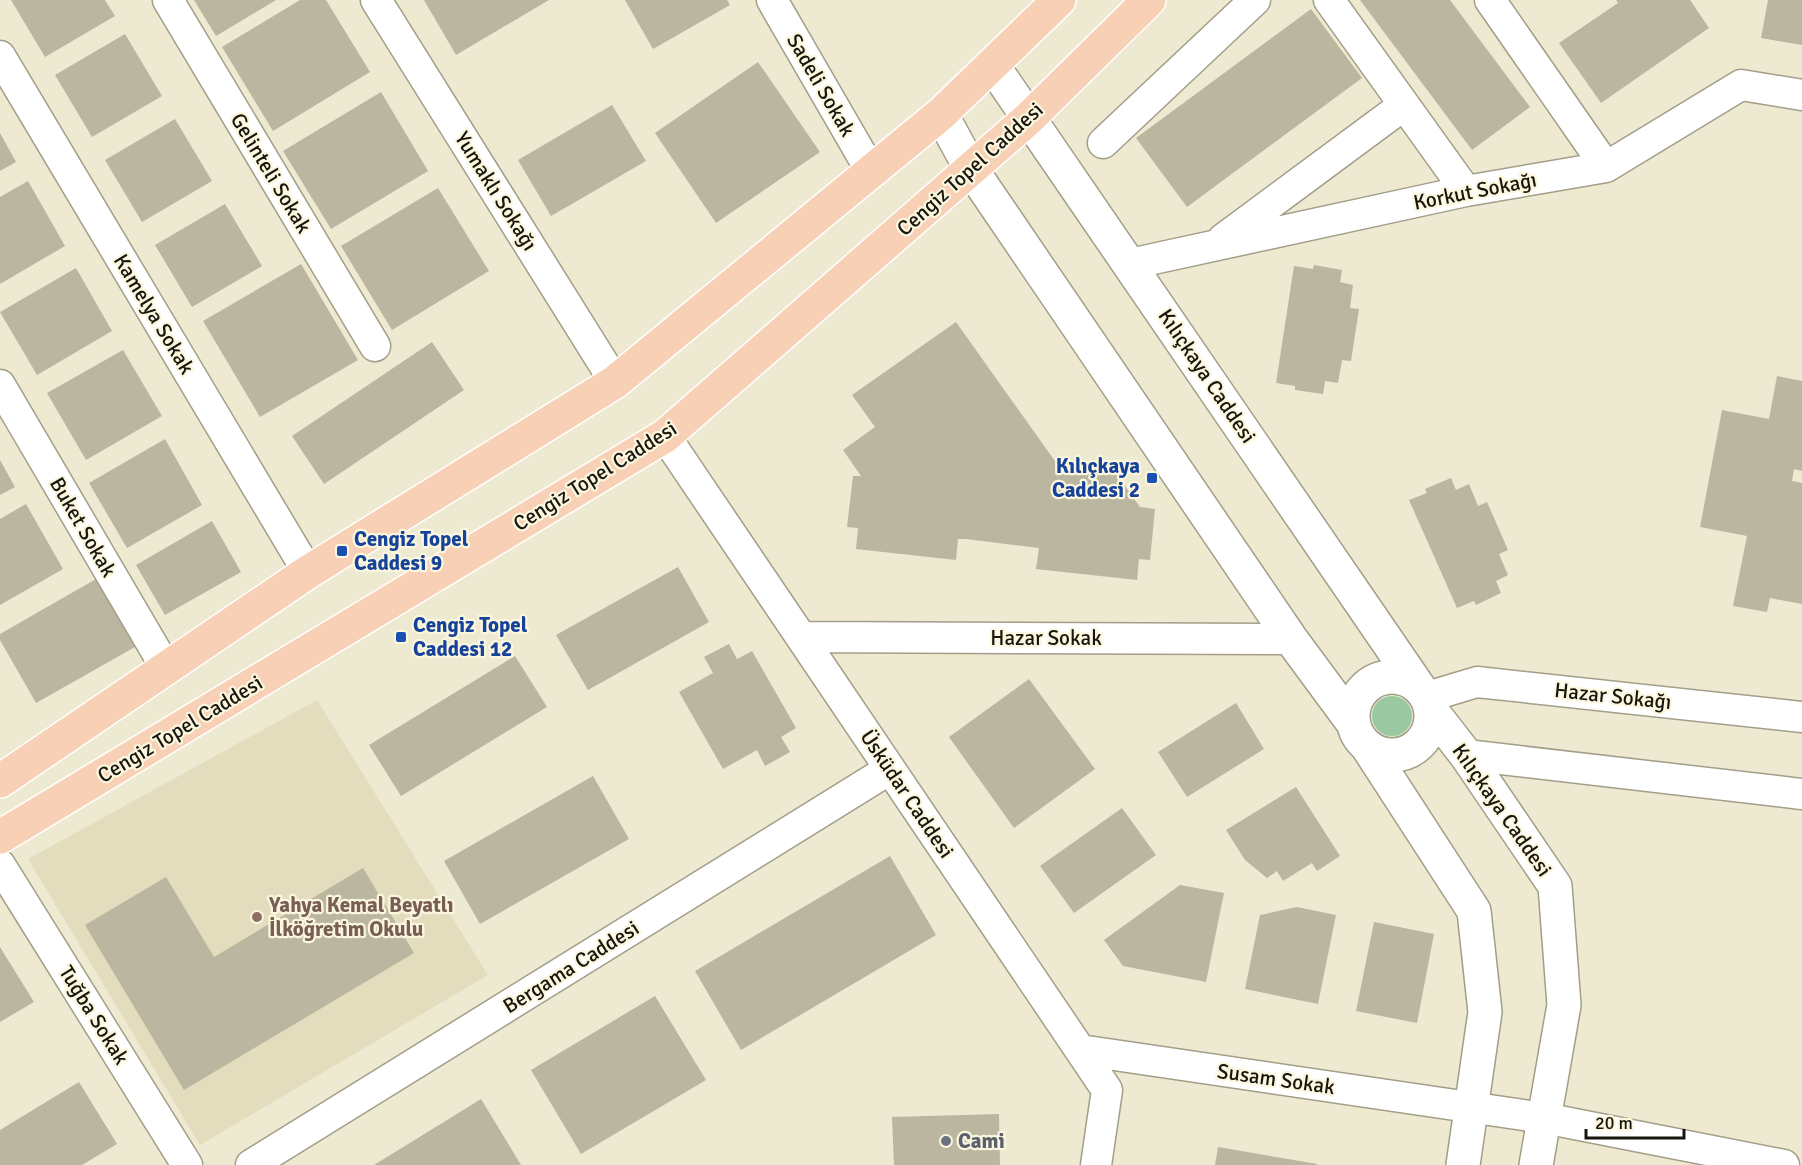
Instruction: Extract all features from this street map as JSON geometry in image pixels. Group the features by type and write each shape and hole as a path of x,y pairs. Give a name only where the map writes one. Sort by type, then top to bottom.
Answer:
{"main road":[{"path":"2,774 166,668 308,572 615,382 941,114 1059,0"},
{"name":"Cengiz Topel Caddesi","path":"0,837 665,436 1028,119 1149,0"}],"street":[{"name":"Gelinteli Sokak","path":"168,0 375,346"},
{"name":"Yumaklı Sokağı","path":"376,0 615,382"},
{"name":"Sadeli Sokak","path":"772,0 871,171"},
{"path":"1103,144 1255,0"},
{"path":"1329,0 1466,191"},
{"path":"1490,0 1606,167"},
{"name":"Kamelya Sokak","path":"0,56 308,572"},
{"name":"Kılıçkaya Caddesi","path":"993,66 1555,886 1564,1005 1536,1165"},
{"name":"Korkut Sokağı","path":"1130,264 1466,191 1606,167 1741,85 1802,95"},
{"path":"1215,246 1404,105"},
{"path":"941,114 971,169 1291,639 1360,735 1474,911 1485,1012 1463,1165"},
{"name":"Buket Sokak","path":"0,385 166,668"},
{"name":"Üsküdar Caddesi","path":"665,436 1107,1090 1096,1165"},
{"name":"Hazar Sokak","path":"801,637 1291,639"},
{"path":"1393,677 1406,679 1426,698 1432,724 1427,737 1418,747 1406,754 1392,756 1378,753 1360,735 1353,709 1358,696 1373,683 1393,677"},
{"name":"Hazar Sokağı","path":"1426,698 1477,682 1802,717"},
{"path":"1466,755 1802,794"},
{"name":"Bergama Caddesi","path":"251,1165 890,770"},
{"name":"Tuğba Sokak","path":"0,865 187,1165"},
{"name":"Susam Sokak","path":"1080,1050 1544,1118 1784,1165"}],"shaded area":[{"name":"Yahya Kemal Beyatlı İlköğretim Okulu","path":"317,700 488,975 200,1145 28,859"}],"green space":[{"path":"1392,696 1406,702 1412,716 1406,730 1392,736 1378,730 1372,716 1378,702"}],"building":[{"path":"11,0 105,0 115,16 45,57"},
{"path":"194,0 276,0 216,36"},
{"path":"300,0 326,0 370,72 273,131 222,47"},
{"path":"424,0 549,0 456,55"},
{"path":"625,0 727,0 730,5 653,49"},
{"path":"1360,0 1450,0 1530,107 1472,150"},
{"path":"1616,0 1690,0 1709,28 1601,103 1559,43 1618,3"},
{"path":"1768,0 1802,0 1802,45 1761,38"},
{"path":"1311,9 1362,78 1187,207 1136,138"},
{"path":"125,34 162,96 92,137 55,75"},
{"path":"758,62 820,152 716,223 655,133"},
{"path":"381,92 428,171 331,229 283,151"},
{"path":"612,105 646,161 551,216 518,160"},
{"path":"175,119 212,181 142,222 105,160"},
{"path":"0,133 16,162 0,171"},
{"path":"28,181 65,246 0,284 0,197"},
{"path":"438,188 489,271 392,330 341,246"},
{"path":"225,204 262,266 192,307 155,245"},
{"path":"301,264 358,360 260,417 203,321"},
{"path":"1314,265 1342,270 1340,282 1353,285 1350,308 1359,309 1351,361 1342,360 1338,383 1325,381 1323,394 1295,390 1295,386 1276,383 1294,266 1313,269"},
{"path":"76,268 112,331 37,375 0,312"},
{"path":"956,322 1057,464 1117,475 1140,507 1155,509 1150,560 1139,559 1137,580 1036,569 1039,548 966,539 958,539 956,560 856,549 858,528 847,527 853,476 861,476 843,450 875,427 852,395"},
{"path":"432,342 464,390 324,484 292,436"},
{"path":"123,350 162,416 86,460 47,393"},
{"path":"1777,376 1802,381 1802,471 1794,469 1792,481 1802,483 1802,604 1770,598 1767,612 1733,606 1747,536 1700,527 1722,410 1769,419"},
{"path":"165,439 202,505 127,548 89,483"},
{"path":"0,460 15,487 0,495"},
{"path":"1451,478 1456,490 1469,484 1478,506 1487,502 1508,550 1499,554 1508,575 1496,581 1501,593 1476,605 1474,601 1457,608 1409,500 1427,493 1425,489"},
{"path":"26,504 63,569 0,605 0,519"},
{"path":"212,521 241,572 165,615 136,565"},
{"path":"678,567 709,622 588,690 556,635"},
{"path":"96,579 135,647 36,703 0,640 0,634"},
{"path":"729,644 737,659 752,651 796,728 781,737 790,752 765,766 757,750 723,769 679,692 713,673 704,657"},
{"path":"515,656 547,707 401,796 369,745"},
{"path":"1029,679 1095,769 1014,828 949,737"},
{"path":"1236,703 1264,749 1187,797 1158,752"},
{"path":"593,776 629,839 480,924 444,861"},
{"path":"1296,787 1340,856 1317,871 1312,863 1283,881 1277,871 1267,878 1245,860 1226,830"},
{"path":"1122,808 1156,855 1074,913 1040,866"},
{"path":"890,856 936,935 741,1050 695,971"},
{"path":"363,868 414,953 184,1090 85,925 166,877 214,957"},
{"path":"1180,885 1224,893 1206,982 1123,966 1104,940"},
{"path":"1297,907 1336,915 1318,1004 1245,989 1260,915"},
{"path":"1374,922 1434,934 1417,1023 1356,1011"},
{"path":"0,947 34,1002 0,1022"},
{"path":"655,996 706,1080 581,1154 531,1070"},
{"path":"79,1082 117,1144 82,1165 0,1165 0,1130"},
{"path":"481,1099 521,1165 374,1165 413,1141"},
{"name":"Cami","path":"999,1114 1000,1165 894,1165 892,1117"},
{"path":"1218,1147 1317,1164 1317,1165 1215,1165"}],"place":[{"name":"Kılıçkaya Caddesi 2","path":"1152,478"},
{"name":"Cengiz Topel Caddesi 9","path":"342,551"},
{"name":"Cengiz Topel Caddesi 12","path":"401,637"},
{"name":"Yahya Kemal Beyatlı İlköğretim Okulu","path":"257,917"},
{"name":"Cami","path":"946,1141"}]}
